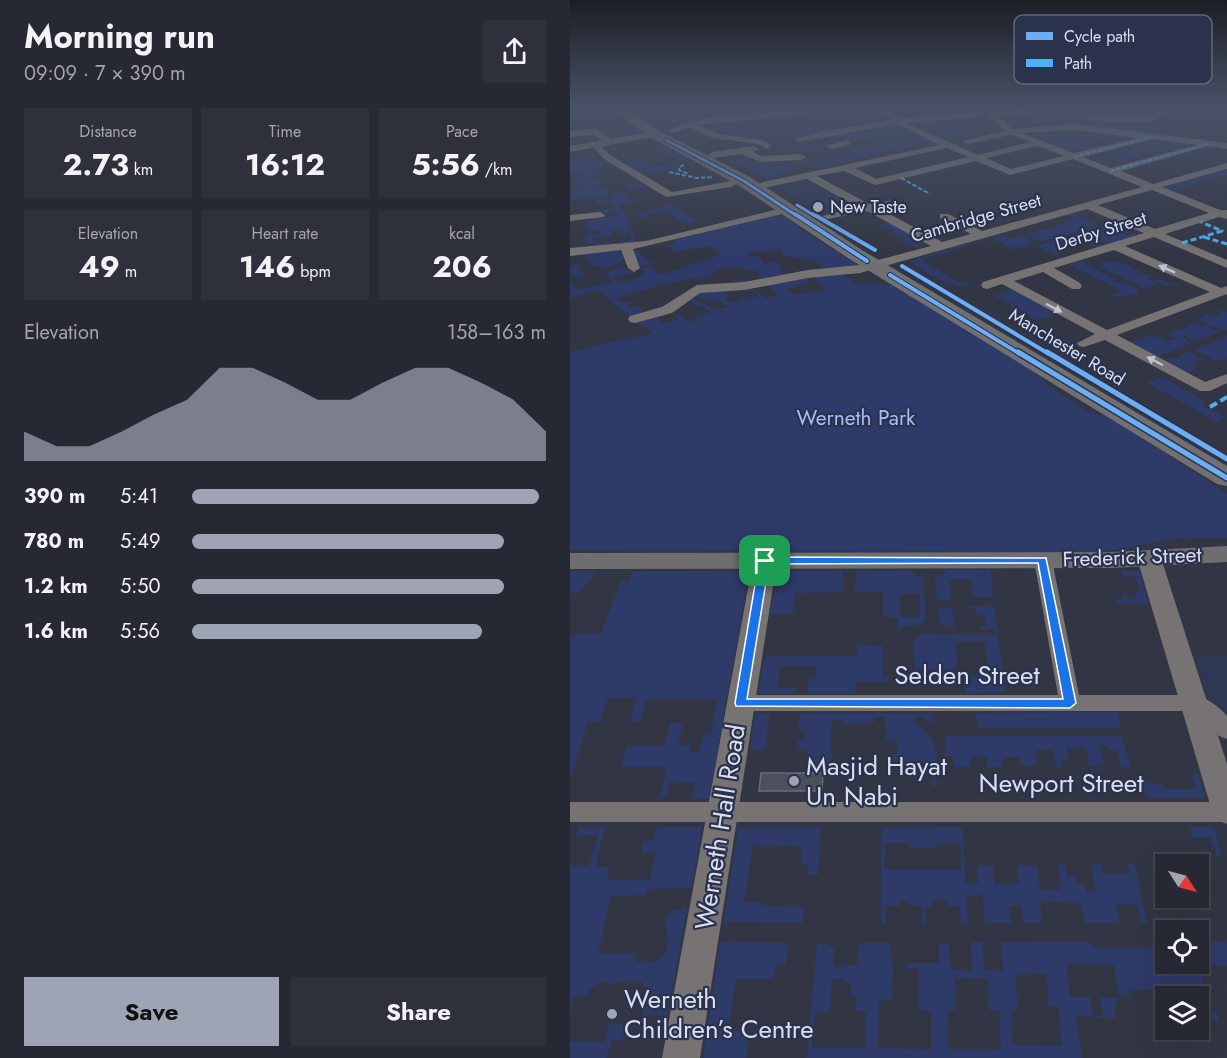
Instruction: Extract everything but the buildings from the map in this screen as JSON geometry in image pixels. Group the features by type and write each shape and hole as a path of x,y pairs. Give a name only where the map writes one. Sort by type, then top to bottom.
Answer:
{"highway":[{"name":"Manchester Road","path":"705,157 788,210 1227,459"},
{"name":"Manchester Road","path":"716,157 860,242 859,248 914,282 913,288 1227,478"}],"main road":[{"name":"Frederick Street","path":"570,561 1043,560 1227,554"}],"street":[{"path":"608,157 673,196 731,184"},
{"path":"763,185 894,157"},
{"path":"847,168 875,182 977,158 1010,172 1068,157"},
{"path":"1076,157 1224,213"},
{"path":"1110,171 1159,157"},
{"name":"Cambridge Street","path":"635,319 667,310 697,289 730,283 744,286 815,268 856,270 1227,166"},
{"path":"642,177 656,176"},
{"path":"809,176 940,246"},
{"path":"822,219 886,203"},
{"path":"1088,205 1227,264"},
{"path":"570,252 626,247 788,210"},
{"path":"959,211 944,216 981,235"},
{"name":"Derby Street","path":"987,285 1224,213"},
{"path":"570,218 600,215"},
{"path":"1115,246 1223,291"},
{"path":"626,247 629,266"},
{"path":"1045,268 1076,286"},
{"path":"1003,280 1205,388 1227,378"},
{"path":"1084,343 1223,291"},
{"path":"666,298 681,300"},
{"path":"1149,558 1227,812"},
{"path":"1043,560 1070,703"},
{"name":"Werneth Hall Road","path":"681,1058 765,561"},
{"name":"Selden Street","path":"741,703 1193,703"},
{"path":"1193,703 1204,706 1227,729"},
{"name":"Newport Street","path":"570,812 1227,812"}],"shaded area":[{"path":"807,180 858,206 827,215 776,186"},
{"path":"1227,653 1227,717 1205,690 1195,656 1218,656"}],"green space":[{"path":"596,157 598,159 587,161 606,160 599,169 600,175 591,176 591,178 606,180 605,183 597,186 606,186 598,189 606,188 609,197 577,198 570,202 570,193 573,191 570,189 579,188 576,180 579,180 577,177 580,176 580,172 570,173 570,160"},
{"path":"673,157 687,157 692,160 680,162 675,167 654,174 649,174 625,162 638,159 653,168 680,161"},
{"path":"730,157 752,157 746,163 752,164 757,160 778,161 766,164 772,167 785,164 798,165 803,160 814,162 817,161 812,159 837,157 789,168 795,172 785,174 775,171 781,175 769,178 776,181 768,181"},
{"path":"845,157 859,157 814,168 808,165"},
{"path":"1106,157 1125,157 1118,162"},
{"path":"1127,157 1136,160 1146,158 1139,162"},
{"path":"675,167 677,171 689,174 672,172"},
{"path":"1227,170 1227,175 1172,190 1191,197 1187,198 1162,188 1169,186 1174,188 1176,187 1172,185"},
{"path":"643,182 651,187 629,191 628,184"},
{"path":"628,191 623,192 627,196 638,195 627,197 631,201 643,200 620,205 626,215 672,204 697,222 686,224 667,212 658,214 655,212 639,218 637,214 627,215 636,243 622,244 621,241 632,240 630,233 620,235 623,229 611,231 612,236 593,238 594,244 612,242 613,245 594,247 593,244 587,244 586,235 602,233 601,230 587,231 586,220 615,216 623,212 602,213 601,210 611,209 616,205 611,203 587,206 586,211 585,202 589,205 598,204 595,200 615,198 612,193"},
{"path":"1073,213 1098,225 1040,242 1027,236 1024,238 1034,243 1014,249 992,238 1002,235 1010,239 1058,228 1056,227 1058,225 1076,219 1069,216 1047,220"},
{"path":"775,216 787,218 804,232 859,265 824,268 817,262 783,255 780,249 746,254 748,257 758,256 764,264 780,261 777,262 783,268 778,269 781,274 801,272 748,283 737,283 737,280 743,279 748,282 763,277 755,276 760,274 756,271 750,272 754,271 752,269 748,270 736,265 734,266 736,268 724,268 712,273 714,275 646,289 650,292 643,290 631,296 627,294 615,299 622,303 629,301 631,304 627,306 629,308 639,306 643,310 640,313 669,303 630,317 598,290 570,298 570,283 575,285 572,288 581,289 614,282 605,273 623,267 634,273 612,277 625,282 645,274 632,251 636,250 650,262 661,261 642,267 650,267 661,275 722,254 711,246 675,252 668,245 676,243 673,240"},
{"path":"889,222 926,244 915,247 908,243 904,244 901,242 906,238 893,238 897,237 895,234 886,233 893,231 892,229 879,229 886,226 874,226"},
{"path":"1101,226 1115,232 1122,230 1127,232 1124,233 1126,235 1140,233 1135,230 1137,229 1145,232 1111,243 1087,234 1094,238 1091,240 1103,245 1095,248 1083,242 1055,247 1060,252 1056,254 1061,257 1073,255 1062,258 1036,246"},
{"path":"984,240 921,260 959,282 977,284 959,286 950,284 910,262 920,257"},
{"path":"616,250 624,259 622,261 603,269 591,264 575,268 584,274 584,277 578,279 574,275 570,276 570,267 598,260 591,260 580,254"},
{"path":"1080,261 1116,279 1112,282 1122,282 1139,290 1138,293 1125,297 1114,296 1122,291 1071,265 1056,268"},
{"path":"1105,261 1121,263 1141,272 1136,273 1140,275 1152,276 1148,278 1152,281 1158,279 1176,286 1159,283 1144,288 1113,273 1122,269 1112,273 1099,266 1104,265 1100,263"},
{"name":"Werneth Park","path":"843,274 856,284 892,284 1037,373 1050,387 1087,411 1111,418 1227,494 1227,537 1177,538 1104,552 570,550 570,352 654,333 637,322 659,317 657,318 663,324 677,320 674,317 681,316 693,323 698,321 693,315 710,313 704,306 699,307 689,301 691,298 715,309 729,307 717,300 712,301 693,296 697,293 725,291 729,296 724,298 730,303 742,300 740,295 747,300 759,296 753,291 748,292 744,289 752,289 766,298 778,295 768,285 807,277 810,285 804,284 786,289 795,295 809,292 812,294 825,290 813,277"},
{"path":"1013,289 1053,310 1047,312 1053,316 1035,319 1010,305 1014,302 1007,304 1002,301 1006,299 993,296"},
{"path":"1221,310 1227,313 1227,329 1222,330 1211,325 1208,327 1219,332 1194,341 1184,335 1181,336 1191,343 1154,358 1127,343 1149,336 1157,338 1154,334 1168,341 1177,338 1167,336 1180,329 1188,331 1183,328 1190,327 1186,325 1194,325 1191,323 1194,322 1203,327 1208,325 1198,319 1207,315 1215,317 1212,314 1219,317 1220,315 1215,313 1220,314"},
{"path":"1227,336 1227,357 1217,361 1195,350"},
{"path":"1188,351 1203,359 1192,363 1196,366 1192,368 1197,370 1192,372 1174,368 1160,361 1171,357 1176,359"},
{"path":"1162,377 1203,400 1205,407 1225,417 1218,422 1147,383"},
{"path":"948,570 991,570 993,597 973,597 971,579 950,579 951,601 937,599 935,577"},
{"path":"570,571 596,571 580,593 570,592"},
{"path":"633,571 749,571 709,799 692,799 695,783 670,782 666,798 660,798 666,767 621,767 627,745 665,745 670,723 683,723 678,746 690,746 690,752 700,752 703,734 711,734 717,700 646,700 640,721 630,721 636,698 608,698 600,722 588,722 570,778 570,638 574,638 576,633 601,633 621,581 629,581"},
{"path":"777,571 843,571 844,592 795,593 793,614 770,614"},
{"path":"856,571 911,571 923,578 926,620 922,624 898,628 898,618 883,617 883,592 855,592","holes":["900,594 920,594 920,617 900,617"]},
{"path":"1121,571 1139,571 1148,604 1116,604 1115,599 1123,599 1122,592 1127,593 1128,599 1136,599 1135,592 1140,592 1136,577 1123,576"},
{"path":"994,606 1005,692 966,693 965,676 989,676 985,642 956,642 957,669 915,669 913,641 921,634 996,635 995,630 979,630 979,628 986,627 984,615 977,615 976,608 952,609 954,629 940,624 938,608"},
{"path":"857,645 883,646 883,677 889,677 889,682 856,682 855,693 807,693 809,678 815,678 816,666 780,666 777,688 796,688 796,693 758,694 765,656 857,656"},
{"path":"1118,712 1121,728 978,728 976,713"},
{"path":"755,713 770,713 765,750 750,750"},
{"path":"800,713 933,713 933,724 919,716 913,722 929,735 933,742 936,757 936,786 932,786 932,762 893,762 893,755 897,754 897,740 886,741 885,717 874,717 874,723 842,724 842,720 832,720 830,755 833,755 832,773 812,773 813,763 807,763 807,753 810,751 797,750 798,741 805,740 806,731 798,731"},
{"path":"947,736 1122,736 1130,767 1121,767 1117,750 1109,750 1108,745 1099,746 1104,766 1089,766 1086,749 1067,746 1068,759 1062,759 1063,767 1056,767 1053,750 1035,750 1037,766 1021,766 1020,757 1002,757 1003,767 988,768 986,756 970,757 971,767 954,767 953,756 945,756"},
{"path":"1192,774 1198,774 1205,798 1147,798 1143,782 1164,785 1165,789 1196,789"},
{"path":"605,827 595,867 609,867 607,880 650,880 656,853 641,852 644,841 653,840 657,827 702,827 691,888 648,889 646,895 611,896 598,953 636,953 634,963 657,962 668,944 664,924 668,916 679,909 687,908 667,1016 642,1016 648,987 645,987 641,981 634,981 629,985 627,982 616,982 611,986 607,982 599,982 590,989 589,995 574,996 570,1011 570,867 589,866 598,835 577,835 579,828"},
{"path":"821,827 818,875 807,875 808,864 801,864 802,846 753,845 744,902 761,902 761,906 804,907 802,923 724,922 738,828"},
{"path":"962,827 966,884 978,883 977,865 993,865 995,884 1019,884 1017,865 1037,865 1040,890 1061,890 1058,864 1065,864 1067,876 1075,876 1077,884 1086,885 1086,892 1095,892 1092,864 1101,864 1103,874 1130,874 1128,864 1135,864 1147,924 1141,923 1137,905 1116,904 1119,923 1085,923 1081,903 1040,901 1042,923 1024,923 1022,906 1009,906 1011,923 985,923 983,895 966,896 968,923 961,923 960,906 947,906 946,900 934,900 933,906 925,907 926,923 922,923 922,906 910,906 910,901 900,901 899,906 886,906 886,923 881,923 882,828","holes":["885,843 910,843 910,848 937,848 937,844 961,844 962,870 885,870"]},
{"path":"1190,827 1214,827 1222,856 1216,856 1211,837 1192,837"},
{"path":"1088,941 1094,947 1155,948 1155,974 1201,974 1204,986 1155,986 1155,993 1153,989 1129,989 1130,996 1119,996 1114,965 1066,964 1070,997 1090,997 1093,1015 1103,1015 1100,998 1119,998 1114,1005 1116,1018 1076,1016 1082,1058 807,1058 817,943 824,943 834,948 833,967 843,967 844,965 857,965 858,948 862,943 890,943 893,969 891,1000 879,1001 878,1048 931,1049 931,1011 918,1010 919,969 906,968 906,963 939,963 939,943 949,943 950,970 972,971 971,942 983,942 984,970 1003,971 1001,942","holes":["1015,973 1047,974 1048,1006 1058,1006 1062,1046 1013,1045 1011,1011 1018,1010","955,978 988,979 989,1010 999,1011 1001,1050 948,1049 947,1010 956,1010","832,979 843,979 843,983 851,983 850,995 857,995 856,1011 866,1011 865,1048 812,1048 815,1012 830,1012"]},
{"path":"1209,941 1227,942 1227,965 1209,965"},
{"path":"720,942 788,943 786,964 775,964 774,979 736,979 728,1031 749,1031 746,1058 703,1058"},
{"path":"1209,1008 1210,1012 1217,1013 1219,1021 1209,1022"},
{"path":"609,1024 628,1025 622,1040 612,1040 607,1058 570,1058 570,1042 604,1042"}],"marked path":[{"path":"1110,171 1159,157"},
{"path":"684,165 679,167 679,170 689,174"},
{"path":"669,172 697,178 714,177"},
{"path":"901,178 930,194"},
{"path":"1182,243 1222,231 1201,222"},
{"path":"1204,237 1227,244"},
{"path":"1210,407 1227,397"}],"cycle path":[{"path":"699,157 744,181 867,261"},
{"path":"797,205 875,250"},
{"path":"902,266 1227,459"},
{"path":"890,275 1227,478"}],"place":[{"name":"New Taste","path":"818,207"},
{"name":"Masjid Hayat Un Nabi","path":"794,781"},
{"name":"Werneth Children’s Centre","path":"612,1014"}],"route":[{"path":"1043,560 1070,703 741,703 765,561 1043,560"}]}
